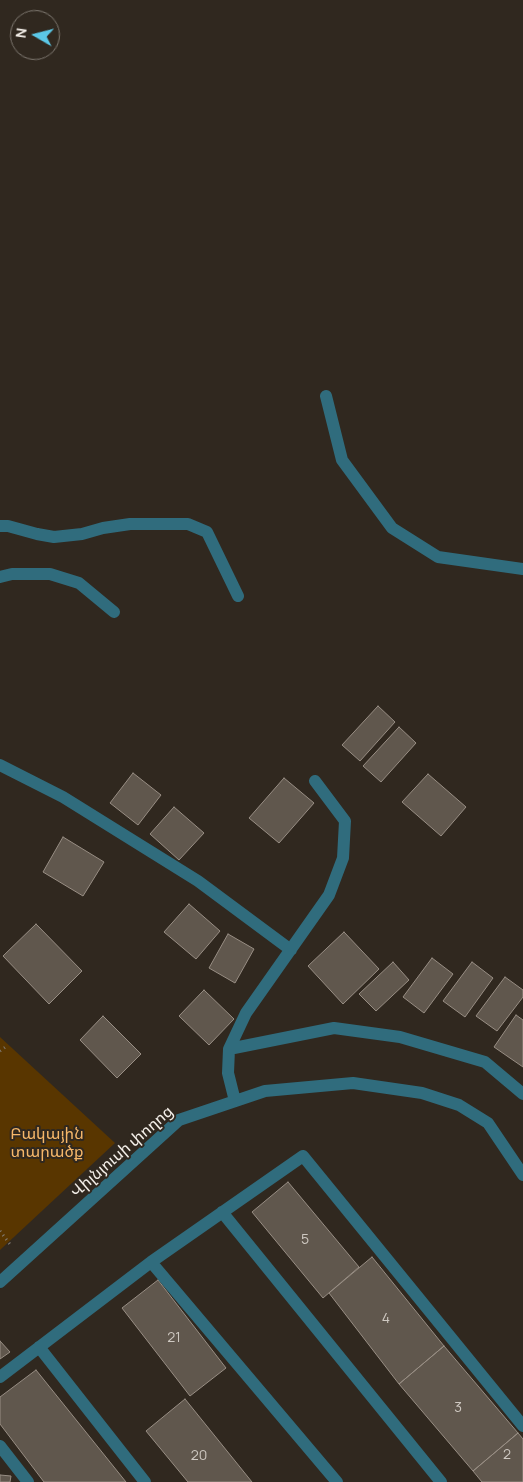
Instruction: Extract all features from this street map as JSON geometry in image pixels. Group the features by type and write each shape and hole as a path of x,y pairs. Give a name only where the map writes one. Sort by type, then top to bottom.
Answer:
{"street":[{"path":"326,396 342,460 392,528 438,558 523,569"},
{"path":"0,526 8,526 54,537 82,534 103,528 130,524 188,524 207,532 238,596"},
{"path":"0,578 12,574 50,574 79,583 114,612"},
{"path":"0,765 63,797 198,881 291,950"},
{"path":"234,1101 228,1073 229,1049 246,1013 329,895 343,858 345,821 316,781"},
{"path":"229,1049 334,1028 400,1037 484,1062 523,1094"},
{"name":"Վիլնյուսի փողոց","path":"0,1282 180,1120 265,1091 353,1084 422,1093 459,1105 488,1123 523,1175"},
{"path":"0,1376 151,1262 303,1156 523,1426"},
{"path":"222,1212 442,1482"},
{"path":"151,1262 337,1482"},
{"path":"39,1347 145,1482"},
{"path":"0,1446 28,1482"}],"path":[{"path":"0,1051 7,1046"}],"green space":[{"name":"Բակային տարածք","path":"0,1037 115,1143 0,1250"}],"building":[{"path":"378,706 395,722 360,761 342,745"},
{"path":"399,727 416,743 381,782 363,766"},
{"path":"133,773 161,795 138,825 110,803"},
{"path":"428,774 466,807 441,836 402,802"},
{"path":"284,778 314,803 279,843 249,818"},
{"path":"174,807 204,833 179,860 150,834"},
{"path":"63,837 104,862 83,896 43,872"},
{"path":"189,904 220,931 196,959 164,932"},
{"path":"36,924 82,971 49,1004 3,956"},
{"path":"344,932 379,969 343,1004 308,966"},
{"path":"228,934 254,949 235,983 209,968"},
{"path":"432,958 453,974 424,1013 403,997"},
{"path":"393,962 409,980 376,1011 359,994"},
{"path":"472,962 493,978 465,1017 443,1001"},
{"path":"505,977 523,990 523,997 497,1031 476,1016"},
{"path":"204,990 234,1019 209,1045 179,1016"},
{"path":"516,1015 523,1020 523,1067 494,1047"},
{"path":"103,1016 141,1054 117,1078 80,1040"},
{"path":"288,1182 359,1267 323,1298 252,1212"},
{"path":"372,1257 444,1346 399,1384 329,1293"},
{"path":"158,1280 226,1368 190,1396 122,1308"},
{"path":"0,1341 10,1352 0,1359"},
{"path":"444,1346 518,1433 473,1471 399,1384"},
{"path":"36,1370 126,1482 44,1482 0,1424 0,1397"},
{"path":"185,1399 252,1482 188,1482 146,1431"},
{"path":"518,1433 523,1439 523,1482 482,1482 473,1471"},
{"path":"0,1475 11,1476 10,1482 0,1482"}]}
